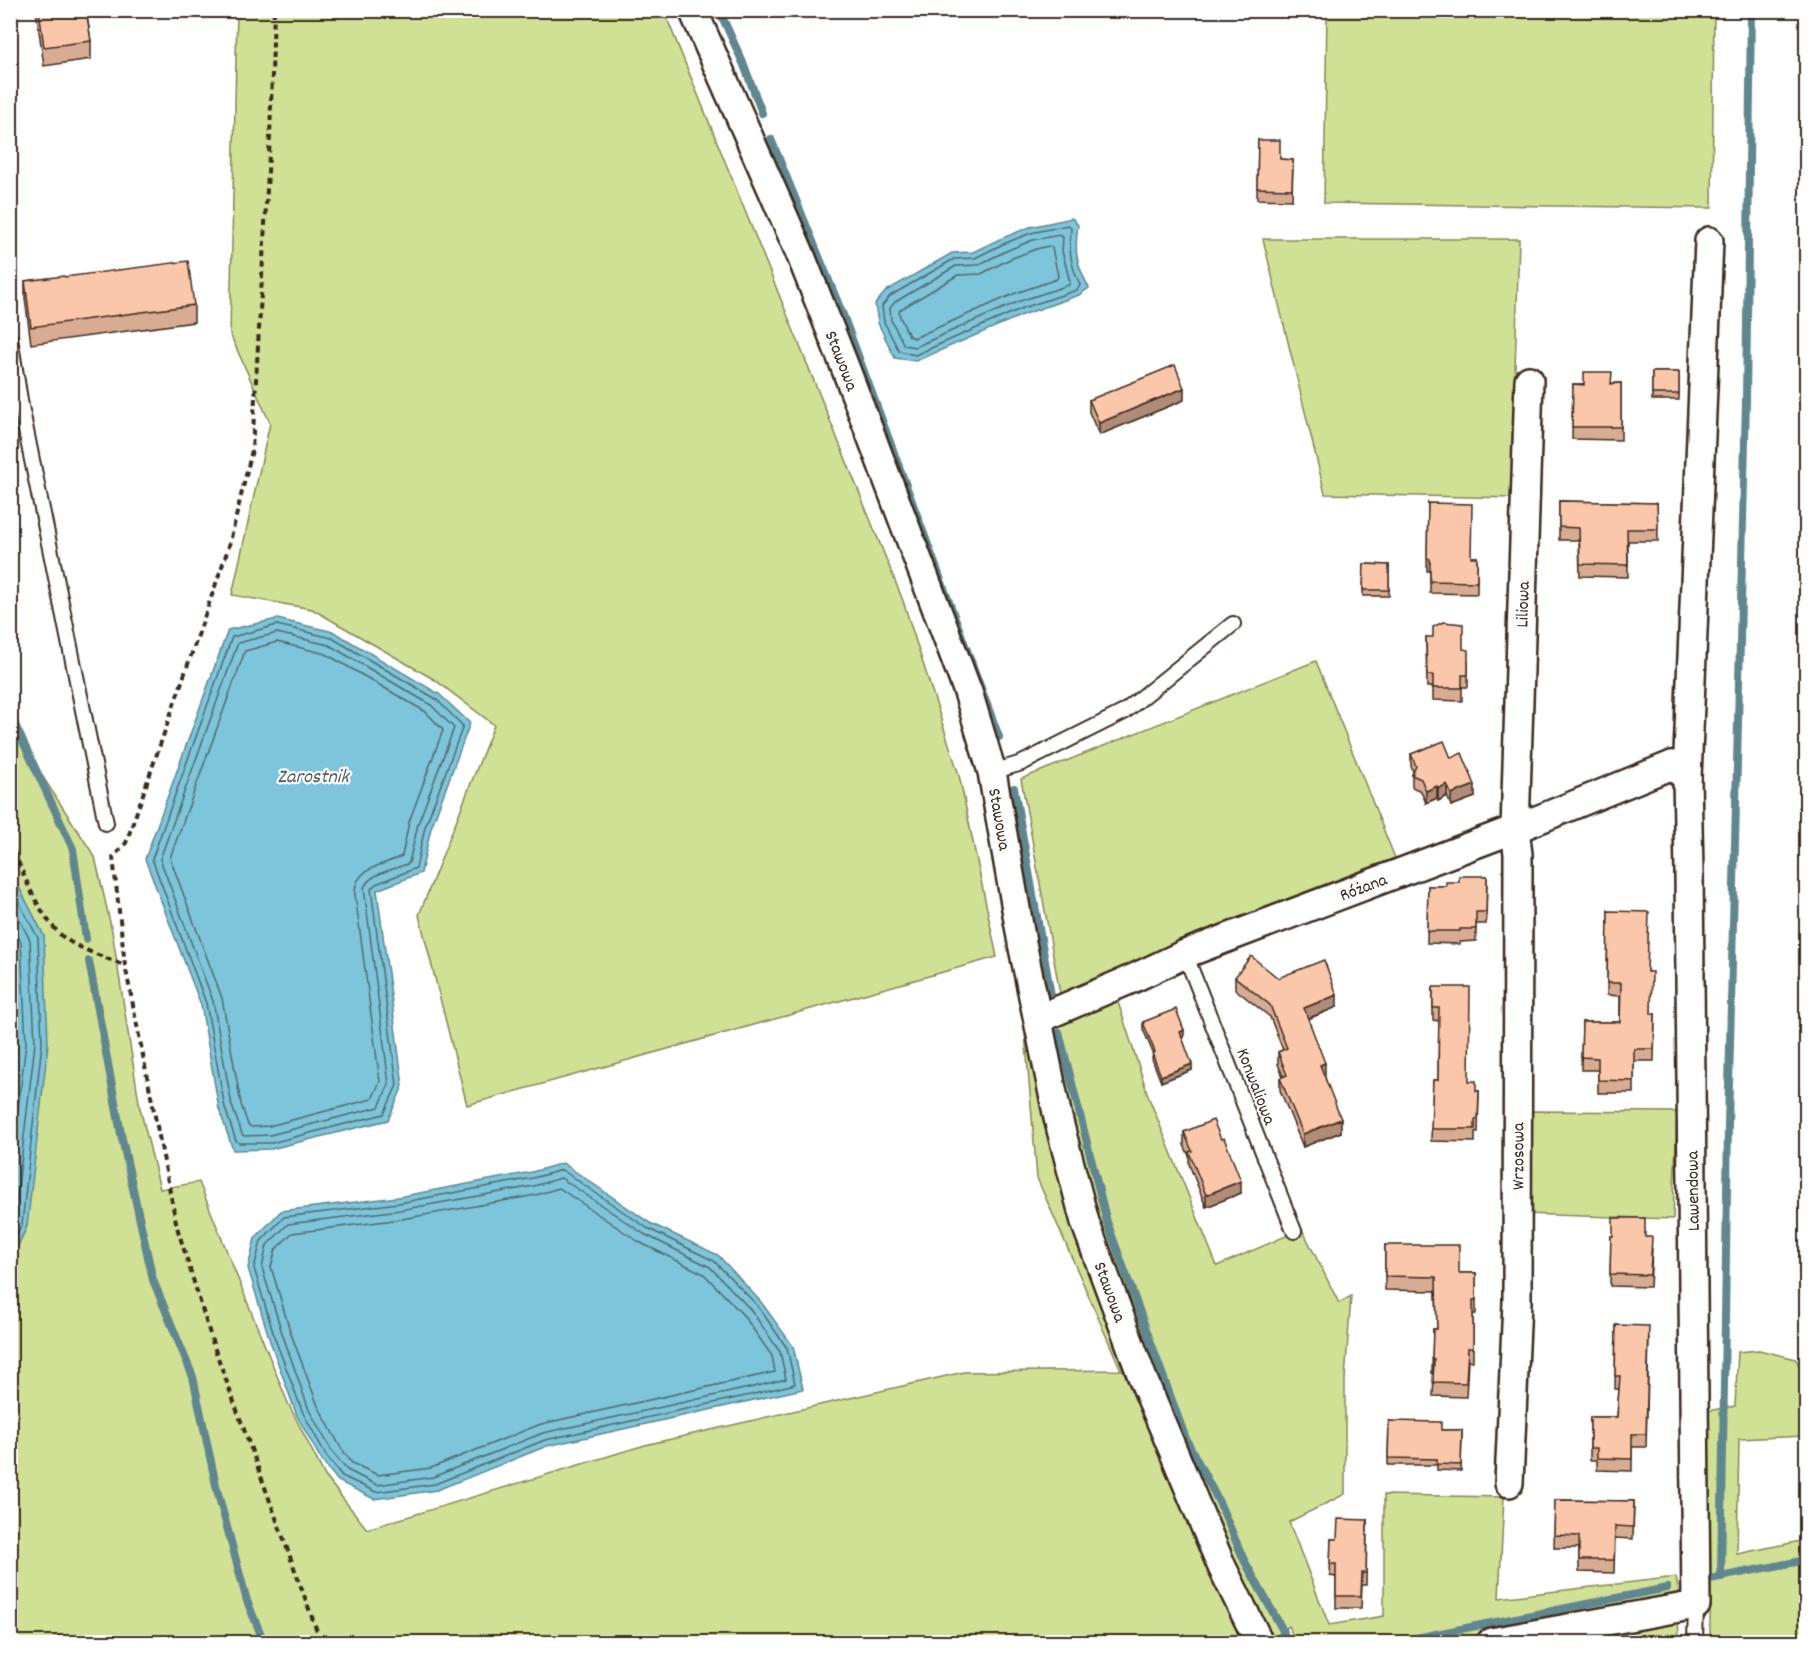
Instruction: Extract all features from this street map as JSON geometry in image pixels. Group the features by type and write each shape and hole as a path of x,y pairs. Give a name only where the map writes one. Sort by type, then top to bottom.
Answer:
{"street":[{"name":"Stawowa","path":"693,10 799,251 968,692 992,772 1058,1118 1085,1222 1143,1379 1222,1567 1259,1642"},
{"name":"Lawendowa","path":"1696,1605 1687,778 1709,241"},
{"name":"Liliowa","path":"1515,830 1529,380"},
{"name":"Różana","path":"1038,1019 1185,954 1515,830 1672,765 1687,778"},
{"name":"Wrzosowa","path":"1509,1483 1517,1302 1518,854 1515,830"},
{"path":"1491,1642 1696,1605"}],"lane":[{"path":"10,339 105,823"},
{"path":"992,772 1022,763 1124,712 1233,624"},
{"name":"Konwaliowa","path":"1185,954 1294,1231"},
{"path":"1695,1642 1696,1605"}],"path":[{"path":"274,10 270,137 252,450 225,557 126,843 113,857 125,965 177,1227 213,1344 321,1642"},
{"path":"10,842 27,883 48,921 63,937 96,954 125,965"}],"green space":[{"path":"237,11 664,11 902,598 959,775 997,957 467,1105 419,915 494,725 435,680 312,609 232,595 270,423 230,334"},
{"path":"1327,11 1714,11 1712,208 1324,203"},
{"path":"1263,239 1519,239 1515,370 1521,371 1516,498 1325,494"},
{"path":"1316,661 1395,858 1179,940 1061,999 1021,779"},
{"path":"10,708 26,751 95,857 112,931 140,1108 160,1189 199,1182 288,1403 325,1476 367,1529 645,1445 964,1372 1121,1370 1037,1178 1025,1033 1116,996 1149,1098 1217,1266 1302,1229 1339,1303 1351,1296 1345,1379 1345,1494 1289,1522 1329,1625 1384,1616 1384,1495 1504,1497 1499,1598 1676,1577 1680,1598 1439,1642 1296,1642 1288,1626 1270,1642 11,1642 11,1261 27,1226 44,936 11,872"},
{"path":"1526,1111 1677,1112 1673,1219 1524,1214"},
{"path":"1759,1350 1796,1359 1806,1380 1806,1436 1739,1439 1737,1554 1806,1540 1806,1637 1786,1642 1710,1642 1709,1498 1701,1412 1735,1406 1738,1352"},
{"path":"1678,1614 1679,1642 1544,1642"}],"water":[{"path":"1072,218 1078,225 1076,250 1081,271 1089,288 1079,295 1025,314 916,361 895,358 878,323 875,304 886,291 952,253 973,252 1030,227"},
{"name":"Zarostnik","path":"277,619 334,632 439,694 470,723 431,828 421,873 377,890 403,1086 388,1120 271,1149 233,1150 219,1109 201,1005 145,859 228,630"},
{"path":"11,872 44,936 48,1044 27,1226 11,1261"},
{"path":"563,1163 650,1223 718,1255 761,1302 793,1346 803,1389 547,1446 437,1490 374,1499 338,1481 322,1461 297,1416 270,1341 248,1268 255,1238 281,1211 398,1197 532,1172"}],"building":[{"path":"39,10 86,10 91,41 44,47"},
{"path":"1258,140 1280,140 1280,159 1293,160 1292,189 1257,188"},
{"path":"188,261 194,305 31,327 25,281"},
{"path":"1175,365 1184,388 1099,423 1089,400"},
{"path":"1584,372 1612,372 1611,384 1621,383 1621,427 1572,427 1573,384 1584,385"},
{"path":"1652,372 1679,372 1679,394 1652,394"},
{"path":"1559,501 1657,503 1658,529 1627,529 1628,565 1580,564 1579,528 1559,527"},
{"path":"1428,503 1472,504 1471,557 1477,557 1477,582 1430,581 1430,559 1427,558"},
{"path":"1364,564 1389,565 1389,590 1363,590"},
{"path":"1443,622 1463,624 1463,649 1468,650 1468,675 1462,675 1462,688 1433,688 1433,675 1427,675 1426,637 1433,637 1433,627"},
{"path":"1444,741 1451,758 1462,753 1475,785 1451,794 1447,784 1438,789 1437,786 1426,791 1421,779 1412,775 1416,766 1411,754"},
{"path":"1459,876 1487,876 1486,912 1476,912 1476,929 1427,931 1428,886 1446,886 1446,882 1459,882"},
{"path":"1608,911 1649,912 1647,972 1652,972 1651,1014 1655,1014 1654,1049 1634,1049 1634,1081 1598,1080 1598,1058 1581,1057 1582,1022 1620,1022 1621,983 1607,983"},
{"path":"1251,956 1278,978 1324,960 1337,995 1304,1008 1325,1063 1320,1065 1341,1119 1303,1134 1280,1078 1287,1075 1278,1052 1287,1048 1270,1005 1235,977"},
{"path":"1433,987 1470,987 1469,1081 1476,1081 1476,1091 1479,1091 1478,1119 1475,1120 1475,1129 1431,1129 1433,1080 1438,1080 1439,1008 1433,1008"},
{"path":"1176,1009 1184,1030 1180,1032 1192,1064 1161,1076 1152,1053 1155,1052 1143,1022"},
{"path":"1213,1120 1221,1139 1224,1138 1241,1181 1206,1195 1189,1152 1192,1151 1184,1132"},
{"path":"1613,1218 1645,1218 1645,1237 1652,1237 1650,1275 1610,1274"},
{"path":"1385,1245 1459,1245 1459,1273 1476,1273 1476,1300 1473,1300 1473,1348 1468,1348 1466,1383 1433,1382 1433,1329 1437,1329 1436,1277 1385,1276"},
{"path":"1616,1325 1649,1326 1646,1434 1632,1434 1632,1459 1597,1458 1597,1448 1590,1448 1590,1417 1617,1417 1620,1376 1615,1376"},
{"path":"1389,1421 1441,1422 1441,1430 1462,1430 1461,1465 1437,1464 1437,1459 1388,1458"},
{"path":"1555,1500 1634,1501 1633,1527 1615,1526 1614,1560 1579,1560 1579,1536 1554,1535"},
{"path":"1338,1519 1367,1520 1366,1573 1362,1573 1361,1596 1336,1596 1336,1564 1330,1564 1331,1539 1337,1539"}],"waterway":[{"path":"719,10 744,65 762,113"},
{"path":"1721,1577 1728,1125 1746,400 1751,10"},
{"path":"771,139 843,315 999,737"},
{"path":"10,714 73,849 86,939"},
{"path":"1014,788 1052,1001"},
{"path":"89,961 121,1134 153,1280 193,1377 217,1490 247,1601 264,1642"},
{"path":"1059,1032 1107,1222 1186,1439 1220,1504 1244,1560 1287,1641"},
{"path":"1700,1581 1806,1560"},
{"path":"1396,1642 1667,1588"}]}
